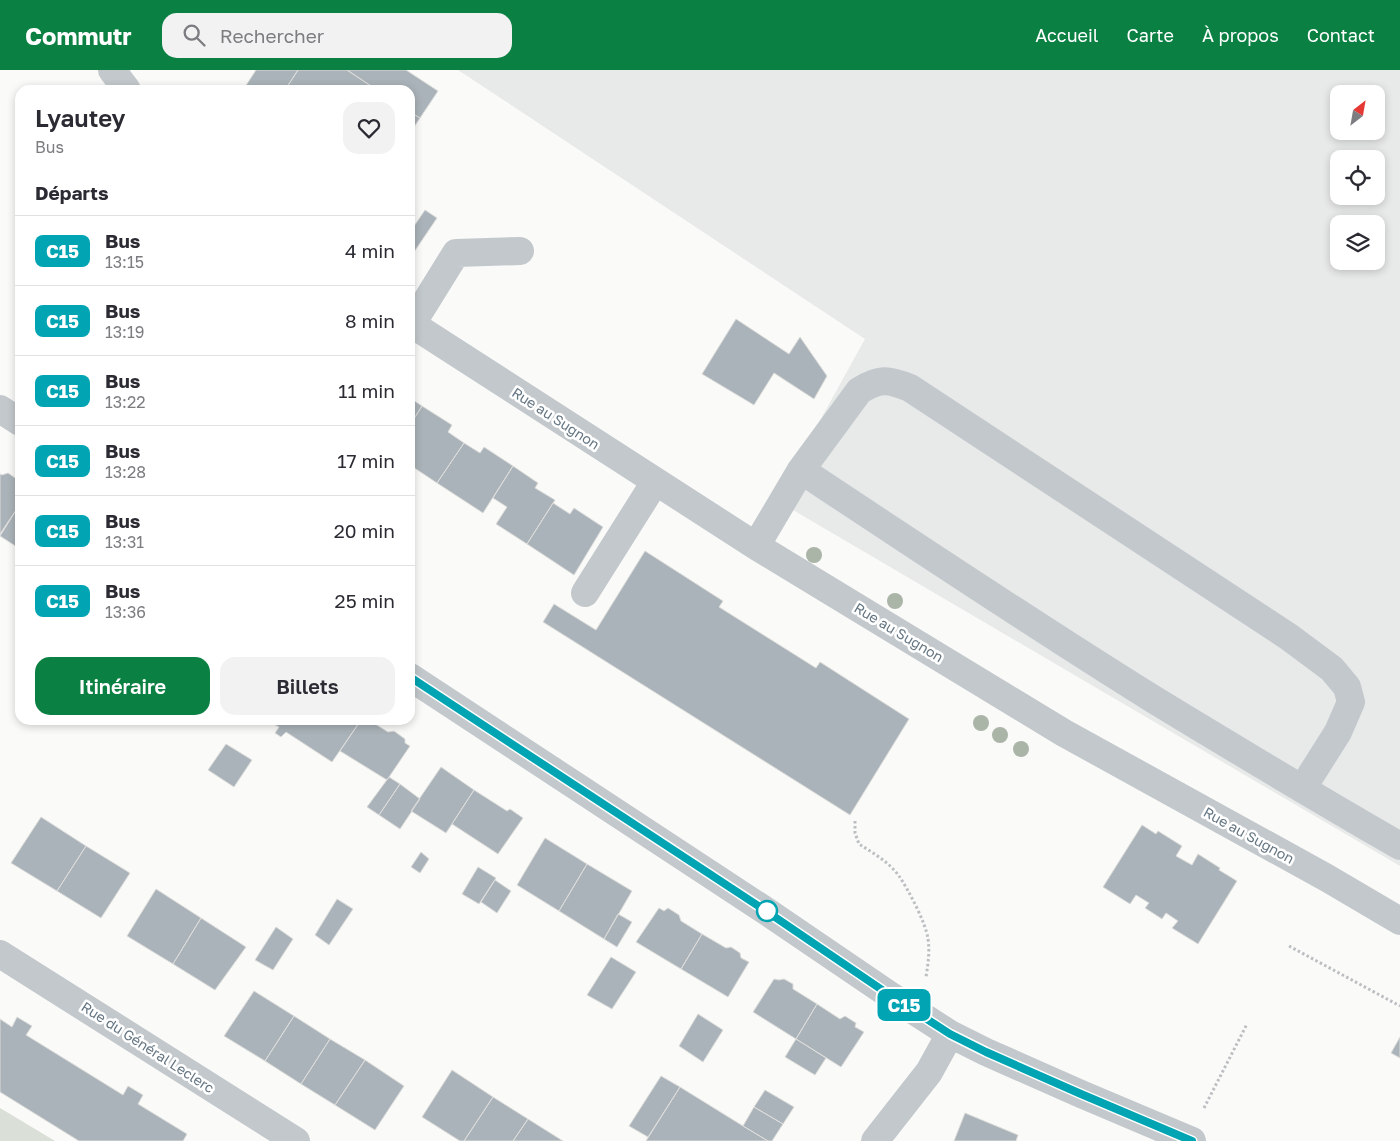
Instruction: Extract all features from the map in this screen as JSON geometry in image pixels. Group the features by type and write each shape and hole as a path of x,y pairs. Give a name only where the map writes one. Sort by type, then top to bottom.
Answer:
{"street":[{"path":"112,70 124,85"},
{"path":"415,318 456,253 520,251"},
{"name":"Rue au Sugnon","path":"415,327 756,546 1064,733 1327,878 1400,921"},
{"path":"756,546 801,470 859,392 872,382 897,382 936,403 1289,637 1332,669 1348,687 1351,702 1338,732 1302,789"},
{"path":"0,409 15,419"},
{"path":"801,470 1019,614 1152,698 1400,846"},
{"path":"585,593 655,482"},
{"path":"415,680 758,905 950,1034 1046,1079 1192,1141"},
{"name":"Rue du Général Leclerc","path":"0,954 296,1141"},
{"path":"875,1141 929,1072 950,1034"}],"path":[{"path":"855,821 859,844 876,854 898,875 918,910 928,937 929,957 926,980 891,996"},
{"path":"1289,946 1400,1006"},
{"path":"1210,1096 1247,1024"}],"shaded area":[{"path":"458,70 1400,70 1400,866 776,500 865,339"},
{"path":"0,1108 55,1141 0,1141"}],"building":[{"path":"256,70 298,70 288,85 246,85"},
{"path":"298,70 347,70 370,85 288,85"},
{"path":"347,70 406,70 438,91 420,118 415,115 415,85 370,85"},
{"path":"415,115 420,118 415,126"},
{"path":"425,210 437,218 415,251 415,225"},
{"path":"736,319 789,354 800,337 827,376 814,399 774,373 754,405 702,374"},
{"path":"415,401 422,406 415,417"},
{"path":"422,406 452,425 448,432 464,443 437,483 415,468 415,417"},
{"path":"464,443 480,453 484,447 513,466 483,513 437,483"},
{"path":"513,466 538,483 535,488 555,500 527,544 496,524 507,507 493,498"},
{"path":"8,473 15,478 15,512 0,534 0,474"},
{"path":"553,503 570,514 574,508 603,527 574,575 527,544"},
{"path":"15,512 15,546 0,536"},
{"path":"645,551 723,601 719,607 816,668 820,662 909,719 850,815 543,622 554,604 596,630"},
{"path":"275,725 358,725 332,762 286,732 281,737 275,733 279,727"},
{"path":"358,725 377,725 388,732 394,731 405,739 405,743 410,746 387,780 340,751"},
{"path":"226,744 252,760 234,787 208,770"},
{"path":"441,767 474,790 446,833 411,811"},
{"path":"389,777 400,784 379,815 367,807"},
{"path":"400,784 420,799 400,829 379,815"},
{"path":"474,790 507,811 510,809 523,818 498,854 452,824"},
{"path":"41,817 86,846 57,891 11,863"},
{"path":"1142,825 1156,834 1158,831 1182,846 1176,856 1192,865 1198,854 1237,881 1198,944 1172,928 1178,921 1166,913 1162,919 1145,908 1149,903 1136,895 1130,904 1103,887"},
{"path":"545,838 587,864 559,911 517,885"},
{"path":"86,846 130,873 101,918 57,891"},
{"path":"421,852 429,859 420,873 411,867"},
{"path":"587,864 632,891 604,939 559,911"},
{"path":"478,867 496,878 479,904 462,894"},
{"path":"495,880 511,891 497,913 481,902"},
{"path":"156,889 201,918 173,964 127,936"},
{"path":"337,899 353,909 329,945 315,935"},
{"path":"659,908 664,911 668,908 679,915 681,921 702,934 681,969 636,942"},
{"path":"618,914 632,922 617,947 604,939"},
{"path":"201,918 246,947 215,990 173,964"},
{"path":"276,927 293,939 273,970 255,960"},
{"path":"702,934 726,948 731,947 740,953 741,958 749,962 728,997 681,969"},
{"path":"611,957 636,972 612,1009 587,995"},
{"path":"774,979 784,979 793,984 793,989 817,1004 796,1039 753,1012"},
{"path":"254,991 294,1016 265,1061 224,1036"},
{"path":"817,1004 840,1019 845,1016 856,1023 855,1027 864,1032 841,1067 796,1039"},
{"path":"698,1014 723,1030 703,1062 679,1046"},
{"path":"294,1016 330,1039 301,1084 265,1061"},
{"path":"17,1017 32,1026 26,1035 123,1095 128,1086 143,1095 138,1104 187,1134 183,1141 79,1141 0,1092 0,1019 12,1027"},
{"path":"1400,1037 1400,1058 1391,1053"},
{"path":"330,1039 365,1060 335,1105 301,1084"},
{"path":"796,1039 826,1058 815,1075 785,1057"},
{"path":"365,1060 404,1086 375,1130 335,1105"},
{"path":"452,1070 493,1097 464,1141 460,1141 422,1117"},
{"path":"661,1076 680,1087 648,1137 629,1126"},
{"path":"680,1087 743,1126 768,1141 646,1141"},
{"path":"765,1090 794,1107 783,1124 754,1107"},
{"path":"493,1097 528,1119 513,1141 464,1141"},
{"path":"754,1107 783,1124 772,1141 768,1141 743,1126"},
{"path":"965,1113 1018,1135 1016,1141 954,1141"},
{"path":"528,1119 563,1141 513,1141"}],"bus line":[{"name":"C15","path":"415,680 950,1034 986,1052 1192,1141"}]}
